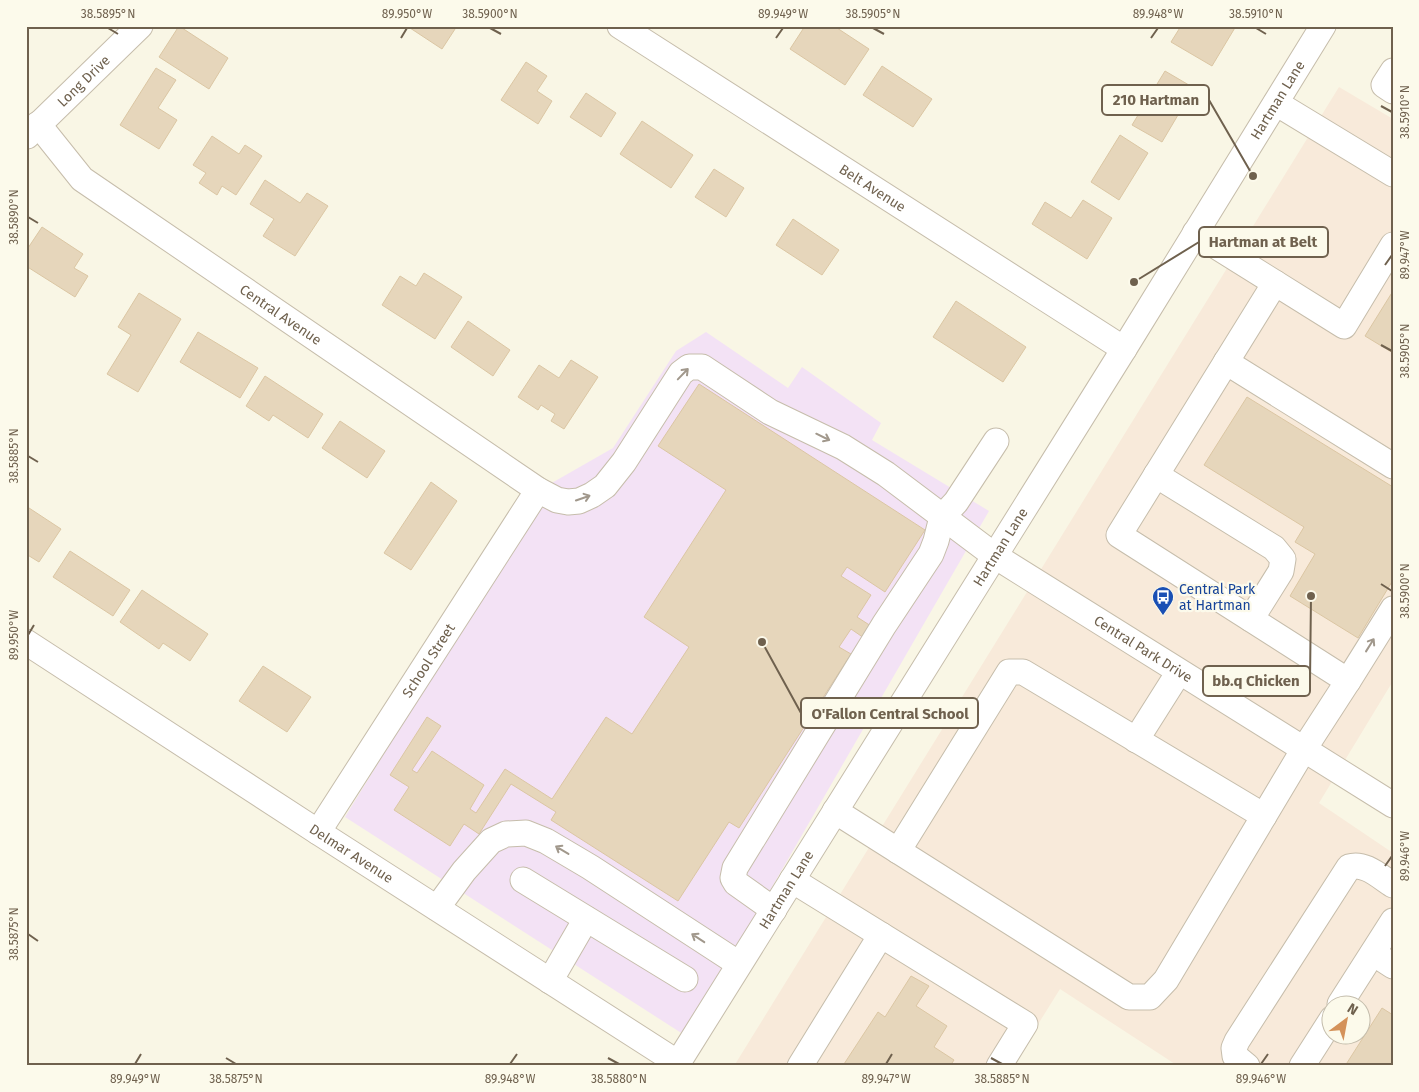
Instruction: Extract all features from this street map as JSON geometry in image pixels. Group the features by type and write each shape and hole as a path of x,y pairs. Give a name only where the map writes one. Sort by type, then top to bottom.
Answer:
{"street":[{"name":"Long Drive","path":"32,130 140,26"},
{"name":"Belt Avenue","path":"620,26 1124,349"},
{"name":"Hartman Lane","path":"677,1064 1124,349 1323,26"},
{"path":"1393,71 1384,85 1393,91"},
{"path":"1276,103 1393,174"},
{"name":"Central Avenue","path":"32,130 82,179 538,490 557,500 579,501 605,486 624,462 681,373 689,367 696,366 707,369 770,412 843,446 886,474 942,517"},
{"path":"1196,233 1344,326 1393,245"},
{"path":"1275,283 1119,535 1348,681"},
{"path":"1226,362 1393,466"},
{"path":"774,910 736,883 733,878 735,868 884,625 931,554 942,517 956,502 996,441"},
{"path":"1156,475 1274,548 1282,559 1281,571 1252,619"},
{"name":"School Street","path":"318,832 538,490"},
{"name":"Central Park Drive","path":"942,517 995,556 1393,805"},
{"path":"835,811 1129,997 1150,997 1166,980 1304,749 1393,609"},
{"name":"Delmar Avenue","path":"26,642 677,1064"},
{"path":"898,851 1009,672 1023,672 1264,816"},
{"path":"1136,740 1179,672"},
{"path":"437,908 464,871 491,841 506,834 526,832 546,841 590,867 740,964"},
{"path":"1247,1066 1235,1056 1234,1048 1349,867 1365,868 1393,885"},
{"path":"523,880 685,979"},
{"path":"792,880 1025,1024 999,1066"},
{"path":"550,981 586,919"},
{"path":"1350,994 1383,960 1393,921"},
{"path":"800,1066 881,935"},
{"path":"1302,1066 1322,1035"}],"shaded area":[{"path":"1339,87 1393,119 1393,681 1319,803 1393,853 1393,1066 1178,1066 1060,989 1012,1066 734,1066"},
{"path":"706,332 788,388 802,367 881,423 872,440 989,511 686,1036 345,817 550,484 613,448 676,351"}],"building":[{"path":"179,26 228,58 209,89 159,57"},
{"path":"407,26 457,26 442,49"},
{"path":"805,26 834,26 869,49 845,85 790,49"},
{"path":"1181,26 1236,26 1212,66 1171,42"},
{"path":"526,62 547,76 537,91 552,101 538,124 501,100"},
{"path":"882,66 932,99 913,127 863,95"},
{"path":"156,68 176,80 158,108 177,120 159,149 120,125"},
{"path":"1165,71 1194,88 1162,142 1132,125"},
{"path":"586,93 616,113 601,137 570,117"},
{"path":"642,121 693,155 671,188 620,154"},
{"path":"1120,135 1148,153 1119,200 1091,182"},
{"path":"212,136 239,154 245,145 262,156 236,195 222,186 217,195 199,183 206,173 193,165"},
{"path":"714,169 744,188 726,217 695,197"},
{"path":"265,180 300,203 307,193 328,206 295,256 263,236 274,219 250,204"},
{"path":"1083,200 1112,218 1087,259 1032,224 1045,202 1071,218"},
{"path":"793,219 839,250 822,275 776,245"},
{"path":"42,227 83,254 74,268 88,276 75,297 26,266 26,251"},
{"path":"424,273 462,297 435,339 382,305 400,276 416,286"},
{"path":"1393,291 1393,353 1365,336"},
{"path":"139,293 181,319 138,392 107,374 131,335 118,327"},
{"path":"956,301 1026,347 1003,382 933,337"},
{"path":"468,321 510,350 493,376 451,347"},
{"path":"198,332 258,368 240,398 180,362"},
{"path":"571,360 598,377 564,429 551,421 555,414 541,405 538,410 518,397 539,365 559,378"},
{"path":"265,376 323,414 308,438 273,415 269,421 246,406"},
{"path":"699,384 925,530 885,592 847,567 841,576 871,595 857,617 871,626 864,638 851,629 839,647 851,654 739,828 729,822 678,901 551,820 556,812 511,784 479,834 464,824 450,846 394,810 409,787 390,775 427,717 441,726 412,770 417,773 432,751 484,785 470,809 476,813 505,769 552,799 606,717 632,734 689,647 644,617 726,490 658,446"},
{"path":"1247,397 1393,487 1393,580 1358,638 1290,596 1315,554 1295,542 1304,527 1204,465"},
{"path":"340,421 385,451 367,478 322,448"},
{"path":"431,482 457,501 411,570 384,553"},
{"path":"26,506 61,529 39,562 26,554"},
{"path":"70,551 130,590 113,616 53,577"},
{"path":"142,590 208,634 190,661 163,643 159,649 120,622"},
{"path":"263,666 311,697 287,732 239,701"},
{"path":"911,976 929,986 916,1006 947,1026 934,1047 954,1060 950,1066 846,1066 844,1064 878,1012 885,1017"},
{"path":"1382,1008 1393,1015 1393,1066 1345,1066 1359,1044 1372,1044 1372,1024"}],"place":[{"name":"210 Hartman","path":"1253,176"},
{"name":"Hartman at Belt","path":"1134,282"},
{"name":"bb.q Chicken","path":"1311,596"},
{"name":"Central Park at Hartman","path":"1163,616"},
{"name":"O'Fallon Central School","path":"762,642"}]}
